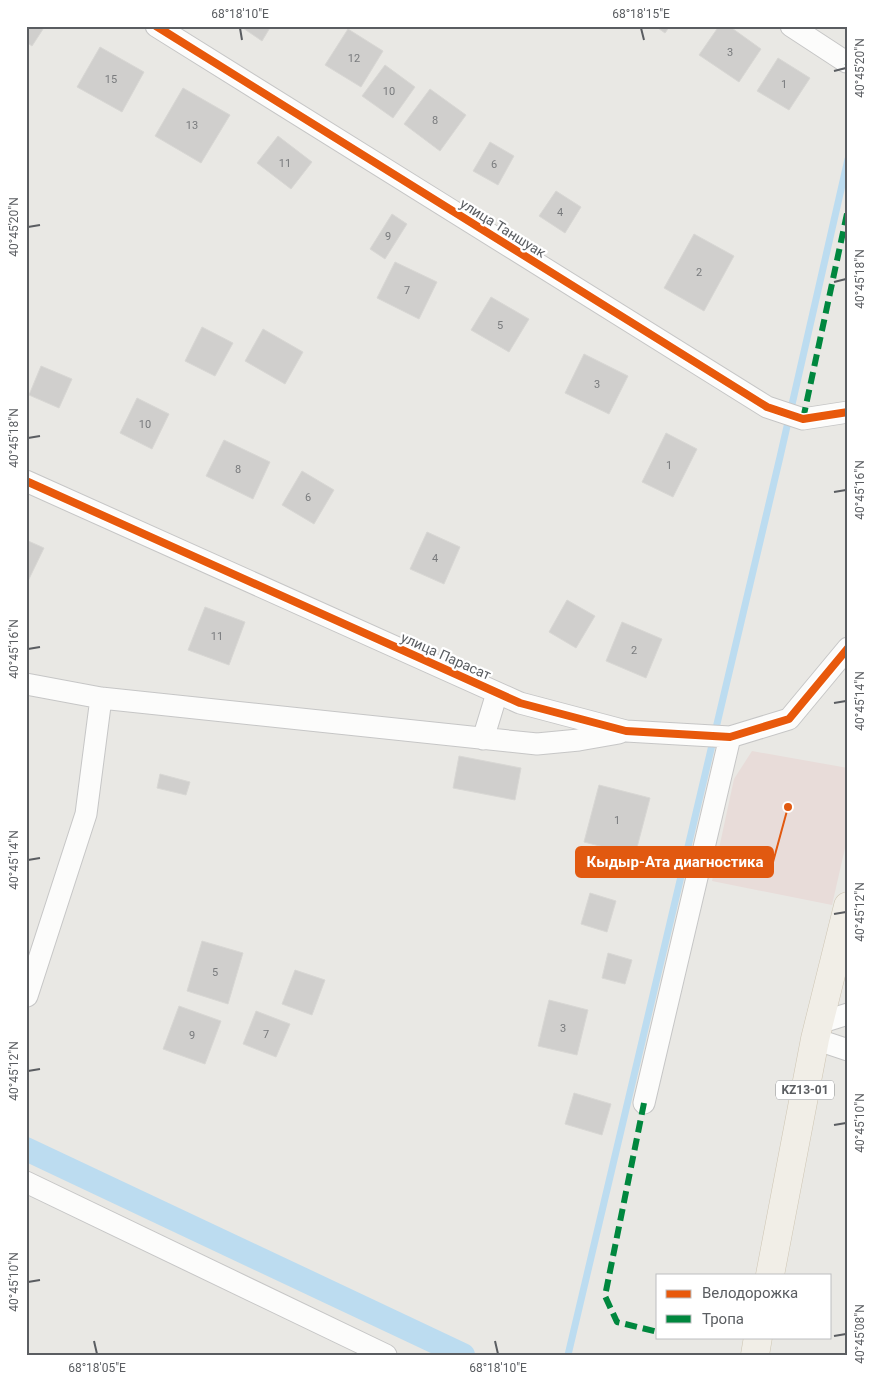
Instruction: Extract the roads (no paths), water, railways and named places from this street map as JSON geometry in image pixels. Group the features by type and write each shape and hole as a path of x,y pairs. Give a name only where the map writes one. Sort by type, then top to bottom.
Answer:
{"main road":[{"name":"KZ13-01","path":"770,1274 817,1031 848,906"},
{"path":"756,1355 758,1338"}],"street":[{"name":"улица Таншуак","path":"156,26 767,407 803,419 848,412"},
{"path":"790,26 846,62"},
{"name":"улица Парасат","path":"26,481 520,703 626,731 728,737 789,719 848,648"},
{"path":"26,684 101,698 537,744 579,740 626,731"},
{"path":"484,738 497,693"},
{"path":"27,996 86,814 101,698"},
{"path":"644,1103 728,737"},
{"path":"848,1014 817,1031 848,1050"},
{"path":"26,1182 386,1355"}],"waterway":[{"path":"568,1355 780,457 848,159"},
{"path":"26,1149 463,1355"}],"place":[{"name":"Кыдыр-Ата диагностика","path":"788,807"}]}
